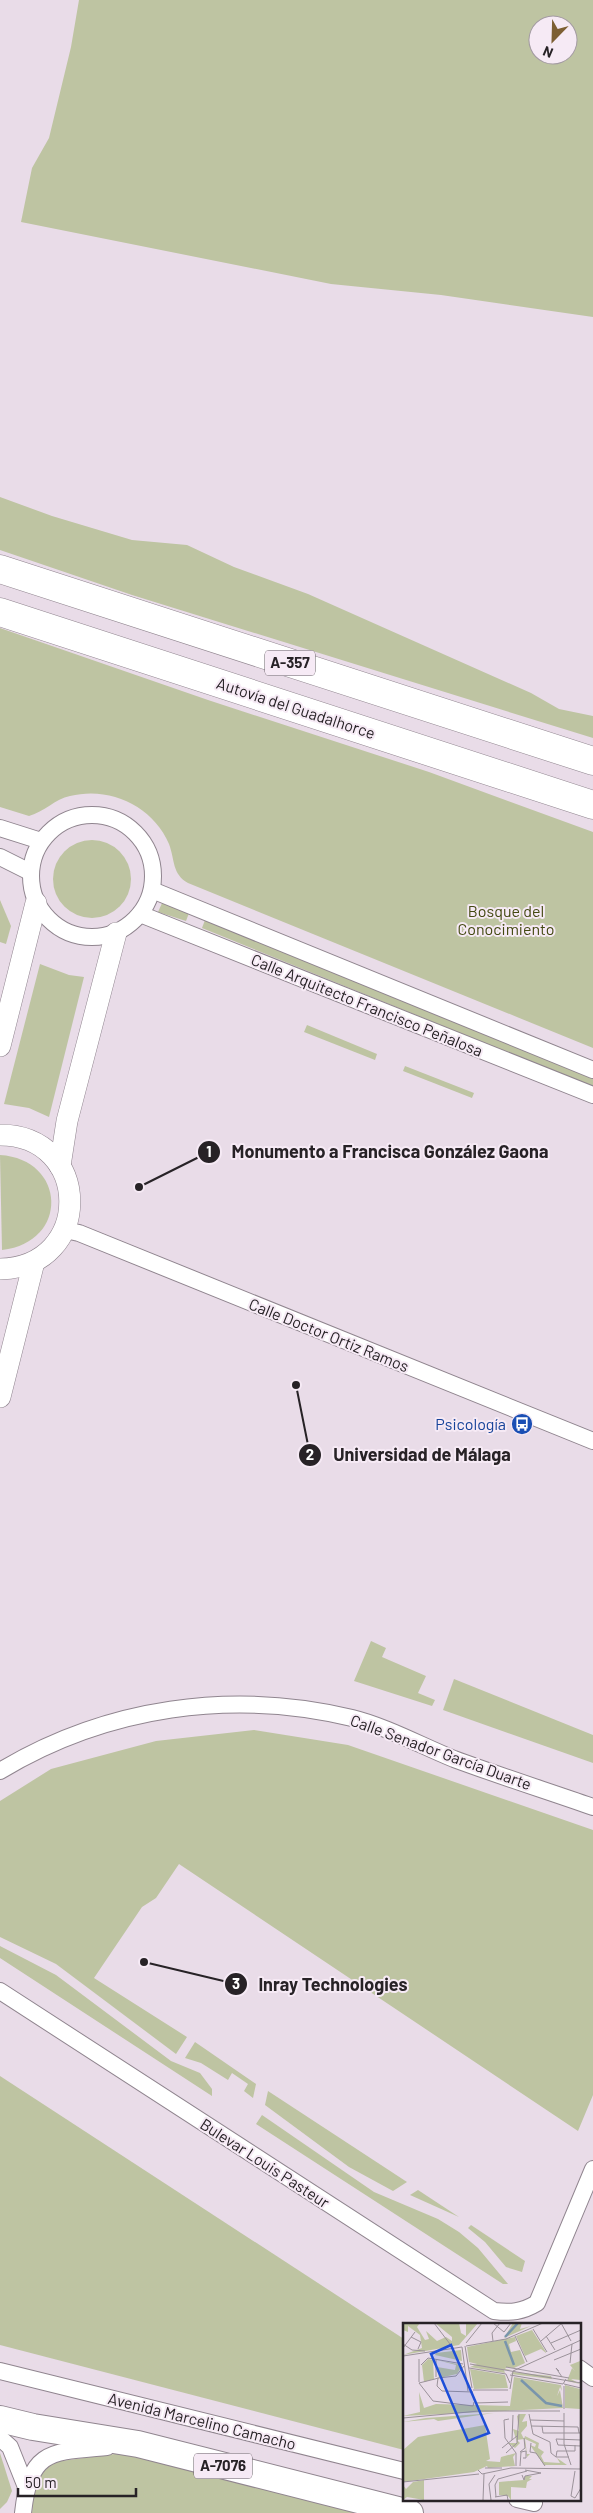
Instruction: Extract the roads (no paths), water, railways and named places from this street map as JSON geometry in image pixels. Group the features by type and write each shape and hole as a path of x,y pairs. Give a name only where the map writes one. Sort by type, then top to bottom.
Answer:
{"highway":[{"name":"A-357","path":"0,569 593,761"},
{"name":"Autovía del Guadalhorce","path":"0,612 593,805"}],"main road":[{"name":"A-7076","path":"0,2419 33,2427 138,2444 410,2513"},
{"name":"A-7076","path":"0,2427 33,2427"}],"street":[{"path":"89,815 108,817 125,824 142,841 149,853 153,872 152,890 140,914 129,925 116,933 98,938 79,937 62,930 47,918 36,903 31,888 30,872 34,856 41,841 63,822 89,815"},
{"path":"0,828 41,841"},
{"path":"0,857 30,872"},
{"name":"Calle Arquitecto Francisco Peñalosa","path":"152,890 593,1070"},
{"path":"0,1046 36,903"},
{"name":"Calle Arquitecto Francisco Peñalosa","path":"140,914 593,1095"},
{"path":"60,1166 67,1121 116,933"},
{"path":"0,1135 12,1135 31,1140 47,1151 60,1166 69,1186 71,1208 65,1230 52,1249 34,1262 14,1269 0,1269"},
{"name":"Calle Doctor Ortiz Ramos","path":"65,1230 79,1233 593,1441"},
{"path":"0,1397 34,1262"},
{"name":"Calle Senador García Duarte","path":"0,1771 30,1753 69,1736 128,1717 168,1709 209,1705 248,1705 288,1708 354,1719 455,1759 593,1807"},
{"name":"Bulevar Louis Pasteur","path":"0,1991 482,2304 494,2311 511,2313 526,2318"},
{"path":"526,2318 537,2304 593,2169"},
{"path":"580,2369 593,2378"},
{"name":"Avenida Marcelino Camacho","path":"0,2371 403,2471"},
{"path":"0,2438 10,2447 26,2487"},
{"path":"23,2513 26,2487 34,2470 46,2457 62,2450 138,2444"},
{"path":"521,2500 534,2503"}],"place":[{"name":"Monumento a Francisca González Gaona","path":"139,1187"},
{"name":"Universidad de Málaga","path":"296,1385"},
{"name":"Psicología","path":"522,1424"},
{"name":"Inray Technologies","path":"144,1962"}],"park label":[{"name":"Bosque del Conocimiento","path":"506,920"}]}
